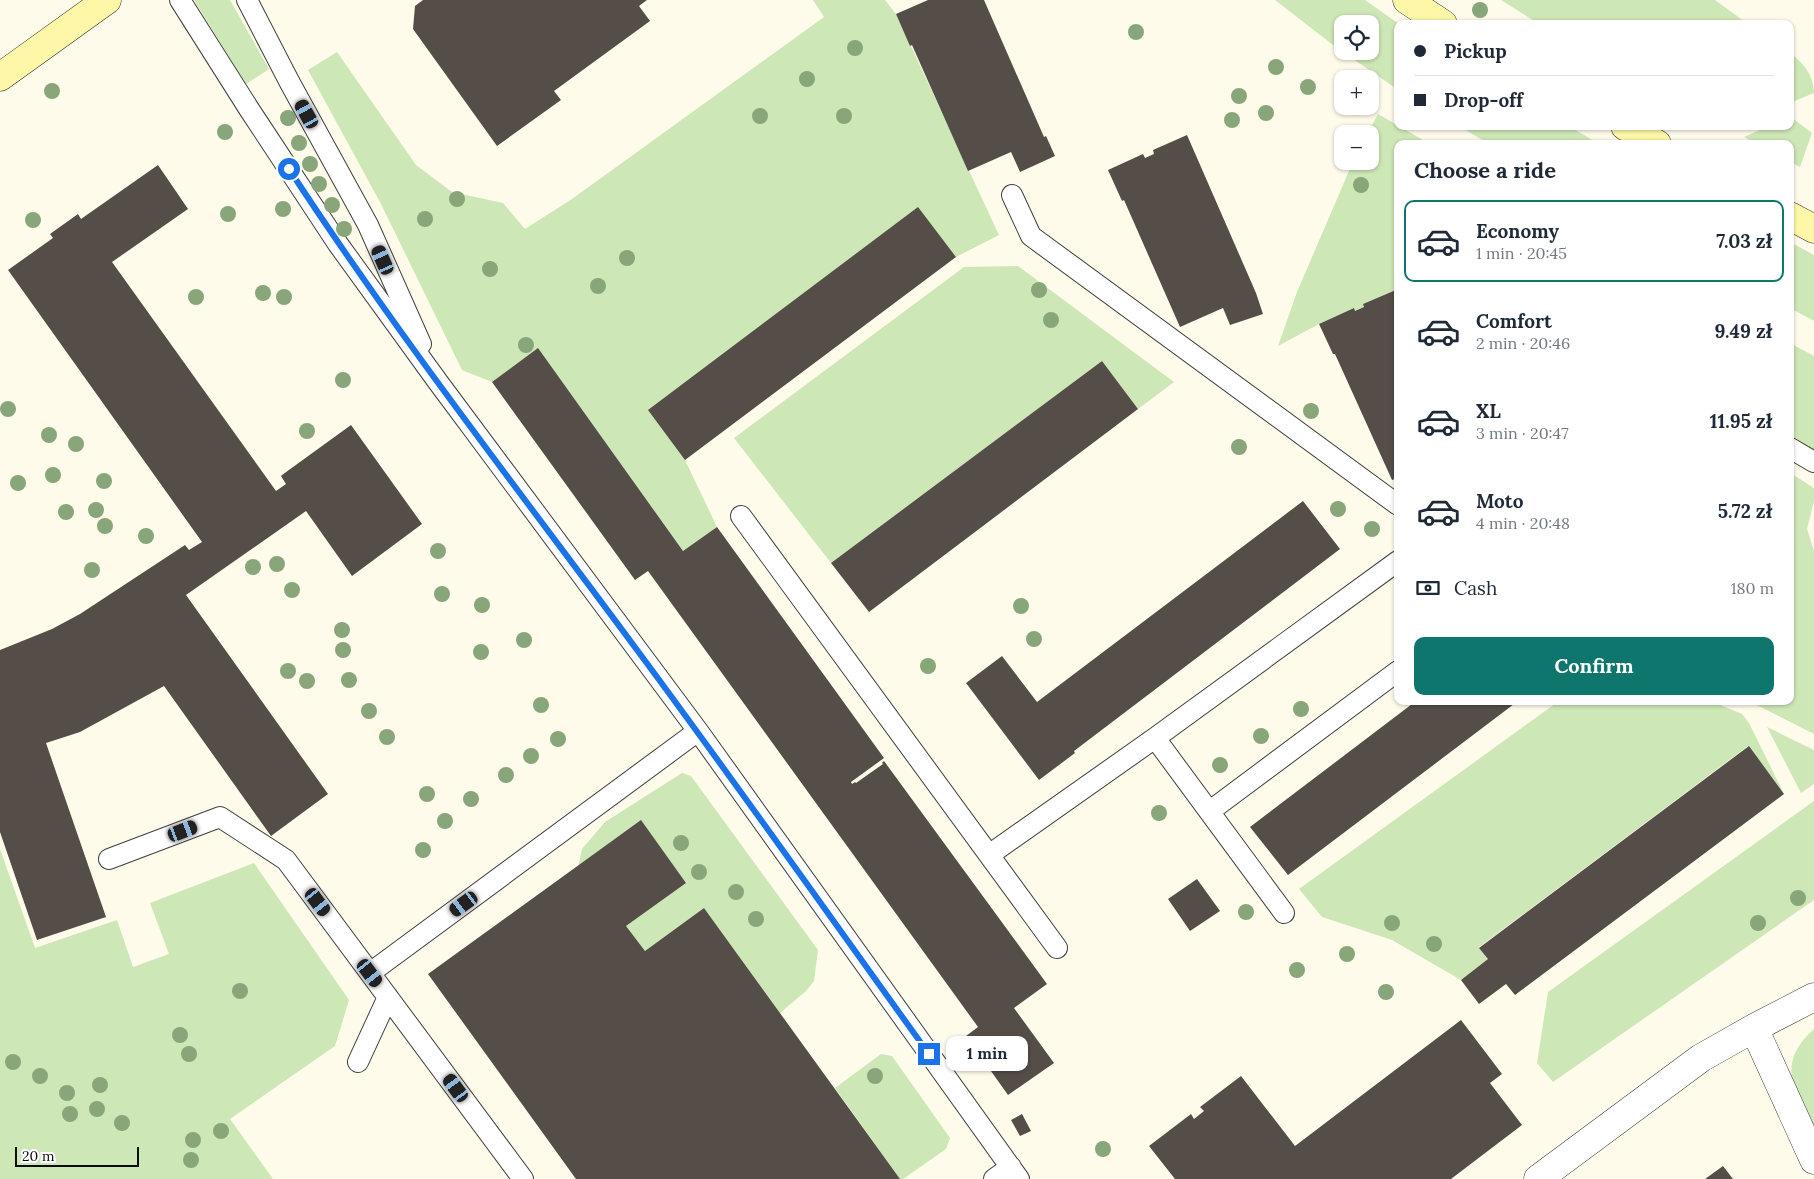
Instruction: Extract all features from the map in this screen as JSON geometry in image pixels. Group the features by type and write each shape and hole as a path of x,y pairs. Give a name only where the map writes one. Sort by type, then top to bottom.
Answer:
{"street":[{"path":"0,77 107,0"},
{"path":"1632,130 1648,140"},
{"path":"1794,218 1814,229"},
{"path":"1538,1179 1701,1058 1754,1028 1814,998"},
{"path":"1754,1028 1814,1160"}],"lane":[{"path":"180,0 338,244 438,382 698,731 1015,1173 994,1179"},
{"path":"247,0 368,225 438,382"},
{"path":"1012,195 1031,236 1394,502"},
{"path":"1794,450 1814,462"},
{"path":"741,516 1057,948"},
{"path":"989,855 1155,738 1394,564"},
{"path":"1210,811 1394,674"},
{"path":"370,973 698,731"},
{"path":"1155,738 1284,913"},
{"path":"109,859 220,817 286,860 523,1179"},
{"path":"358,1062 388,997"}],"green space":[{"path":"194,0 230,0 269,69 246,84"},
{"path":"813,0 885,0 896,14 999,235 956,257 918,208 685,460 717,527 683,551 538,349 492,382 462,370 381,204 308,70 337,52 416,165 452,192 503,203 525,229 572,199 824,17"},
{"path":"1275,0 1365,0 1394,20 1394,87 1379,77 1379,70 1369,70 1355,60 1379,60 1379,15 1334,15 1334,46"},
{"path":"1501,0 1715,0 1742,20 1533,20"},
{"path":"1794,57 1810,75 1814,93 1794,101"},
{"path":"1377,115 1394,123 1394,130 1406,130 1423,140 1394,140 1394,290 1363,304 1364,307 1355,311 1354,308 1319,324 1278,346 1297,292 1349,170 1379,170 1379,125 1372,125"},
{"path":"1794,119 1812,133 1800,167 1794,164 1794,140 1750,140 1744,137 1760,130 1794,130"},
{"path":"1466,130 1576,130 1592,140 1482,140"},
{"path":"1794,244 1814,255 1814,321 1794,310"},
{"path":"1018,266 1174,382 1138,409 1102,361 831,563 734,438 964,267"},
{"path":"1794,345 1814,356 1814,457 1794,446"},
{"path":"1794,475 1814,488 1814,501 1807,529 1814,551 1814,734 1757,705 1794,705"},
{"path":"1553,705 1721,705 1742,714 1749,723 1784,794 1748,746 1479,947 1488,959 1461,980 1392,940 1322,917 1299,889"},
{"path":"1767,727 1814,750 1814,784 1801,793"},
{"path":"682,773 691,776 818,950 814,981 806,991 780,1013 704,908 645,951 626,926 686,883 641,821 578,867 582,849 605,822"},
{"path":"1814,801 1814,900 1553,1082 1537,1063 1548,992"},
{"path":"0,849 35,948 117,920 133,967 169,954 150,903 254,863 349,1000 335,1046 230,1119 273,1179 0,1179"},
{"path":"1814,1029 1814,1136 1796,1094 1792,1081 1792,1068 1794,1055 1802,1042"},
{"path":"881,1054 892,1056 950,1138 946,1149 903,1179 900,1179 835,1088"}],"building":[{"path":"423,0 647,0 639,6 650,21 554,91 561,100 497,146 413,29 415,6"},
{"path":"928,0 984,0 1044,137 1046,136 1055,156 1020,172 1011,152 968,171 912,45 910,46 896,14"},
{"path":"1187,135 1256,293 1263,314 1230,325 1223,308 1180,327 1124,200 1122,201 1108,170 1143,154 1145,158 1154,154 1153,150"},
{"path":"158,165 188,209 112,262 276,491 286,484 282,475 351,425 422,524 352,576 306,511 186,595 328,794 271,836 164,686 80,732 46,743 106,917 37,940 0,832 0,650 52,629 80,614 185,545 189,550 202,542 8,270 53,238 50,234 78,214 81,219"},
{"path":"918,207 956,257 685,460 648,410"},
{"path":"1394,291 1394,479 1392,480 1335,354 1333,354 1319,324 1354,308 1355,311 1364,307 1363,304"},
{"path":"538,348 683,551 717,527 884,758 851,782 852,784 883,764 884,761 1047,984 1014,1008 1054,1063 1008,1095 966,1036 978,1027 648,571 635,580 492,382"},
{"path":"1102,361 1138,409 869,612 831,563"},
{"path":"1303,501 1340,549 1074,751 1075,753 1039,780 966,683 1002,656 1037,702"},
{"path":"1411,705 1513,705 1288,875 1250,827"},
{"path":"1749,746 1784,794 1515,995 1506,984 1479,1004 1461,980 1488,959 1479,948"},
{"path":"641,820 686,883 626,926 645,951 704,908 900,1179 576,1179 428,974"},
{"path":"1197,879 1220,911 1190,931 1168,899"},
{"path":"1461,1020 1502,1074 1490,1083 1522,1125 1451,1179 1175,1179 1149,1146 1191,1114 1194,1119 1204,1111 1200,1107 1241,1076 1295,1146"},
{"path":"1022,1114 1031,1131 1020,1136 1011,1120"},
{"path":"1723,1166 1733,1179 1705,1179"}],"route":[{"path":"289,169 338,244 438,382 698,731 929,1054"}]}
